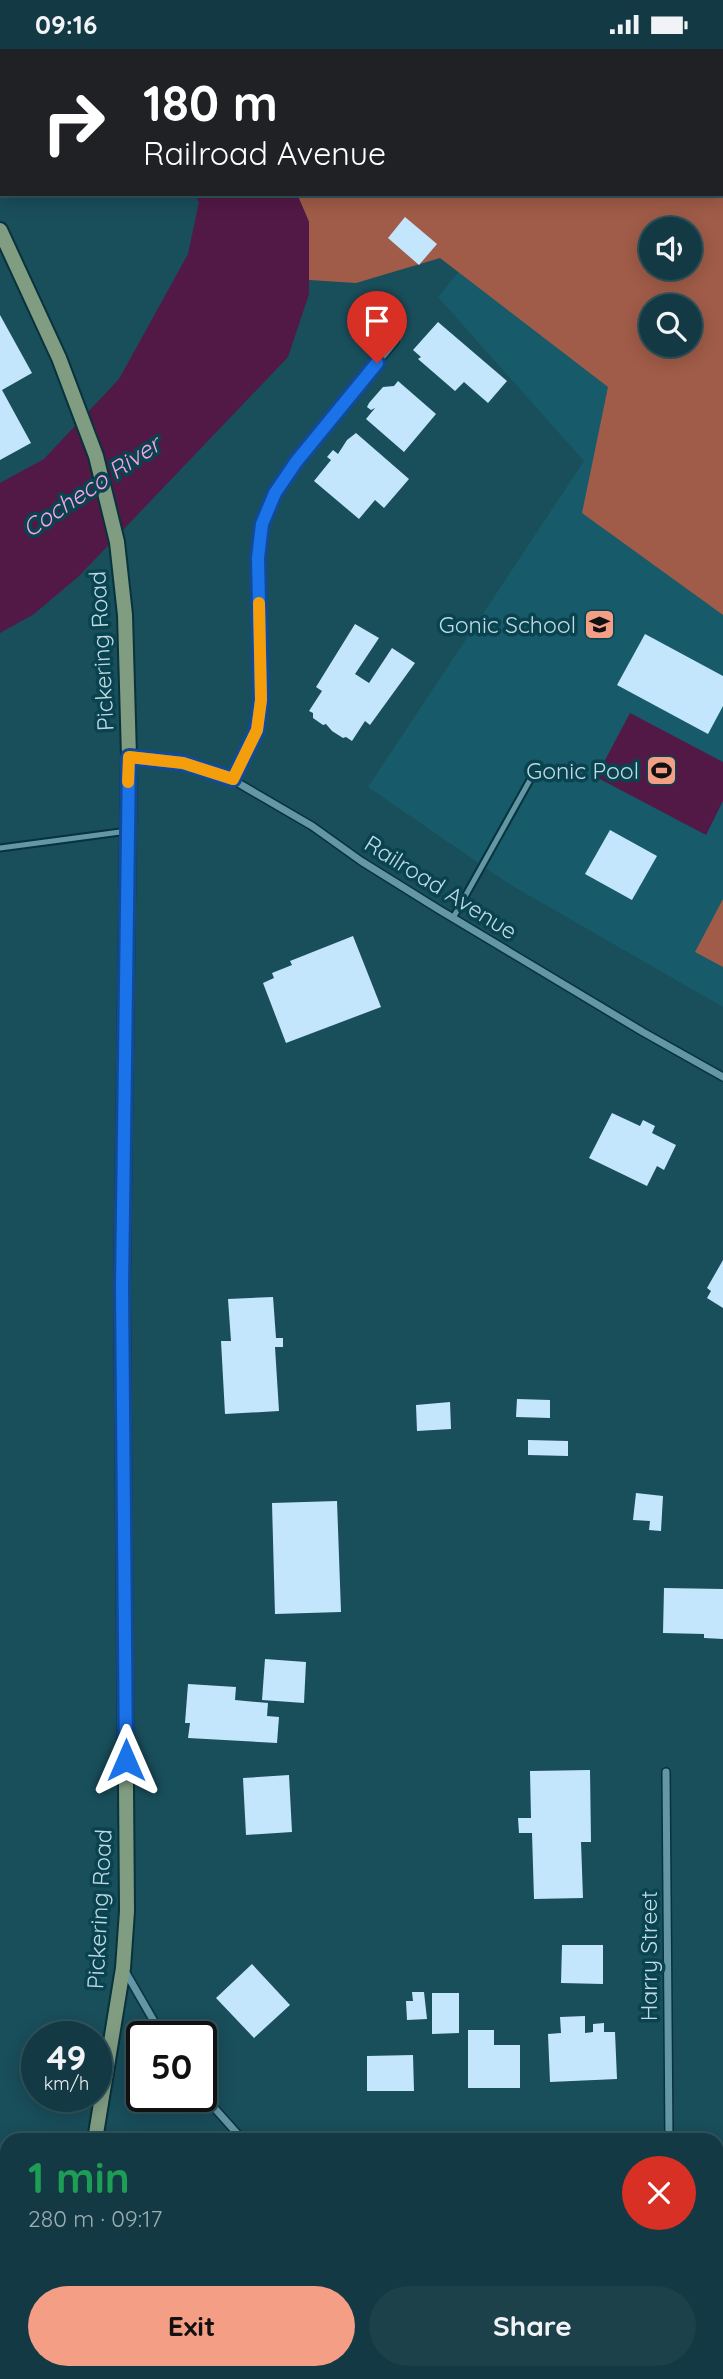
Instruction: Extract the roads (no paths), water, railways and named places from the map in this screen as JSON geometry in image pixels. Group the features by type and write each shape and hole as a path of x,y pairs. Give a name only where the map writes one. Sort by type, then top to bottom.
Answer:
{"main road":[{"name":"Pickering Road","path":"0,230 77,402 109,502 125,615 129,757 122,1287 127,1870 123,1968 96,2133"}],"street":[{"path":"233,779 257,730 261,700 258,558 262,524 275,493 296,462 394,341"},
{"name":"Railroad Avenue","path":"129,757 183,763 233,779 312,826 361,862 453,918 723,1077"},
{"name":"Harry Street","path":"666,1772 669,2133"},
{"path":"123,1968 154,2021"},
{"path":"217,2111 237,2133"}],"lane":[{"path":"453,918 535,771"},
{"path":"0,848 128,831"}],"water":[{"name":"Cocheco River","path":"195,196 298,196 309,222 309,294 288,357 79,576 34,614 0,633 0,483 44,459 119,379 188,254 199,202"},
{"name":"Gonic Pool","path":"630,713 723,762 723,801 706,835 596,777"}],"place":[{"name":"Gonic School","path":"599,624"},
{"name":"Gonic Pool","path":"662,770"}]}
